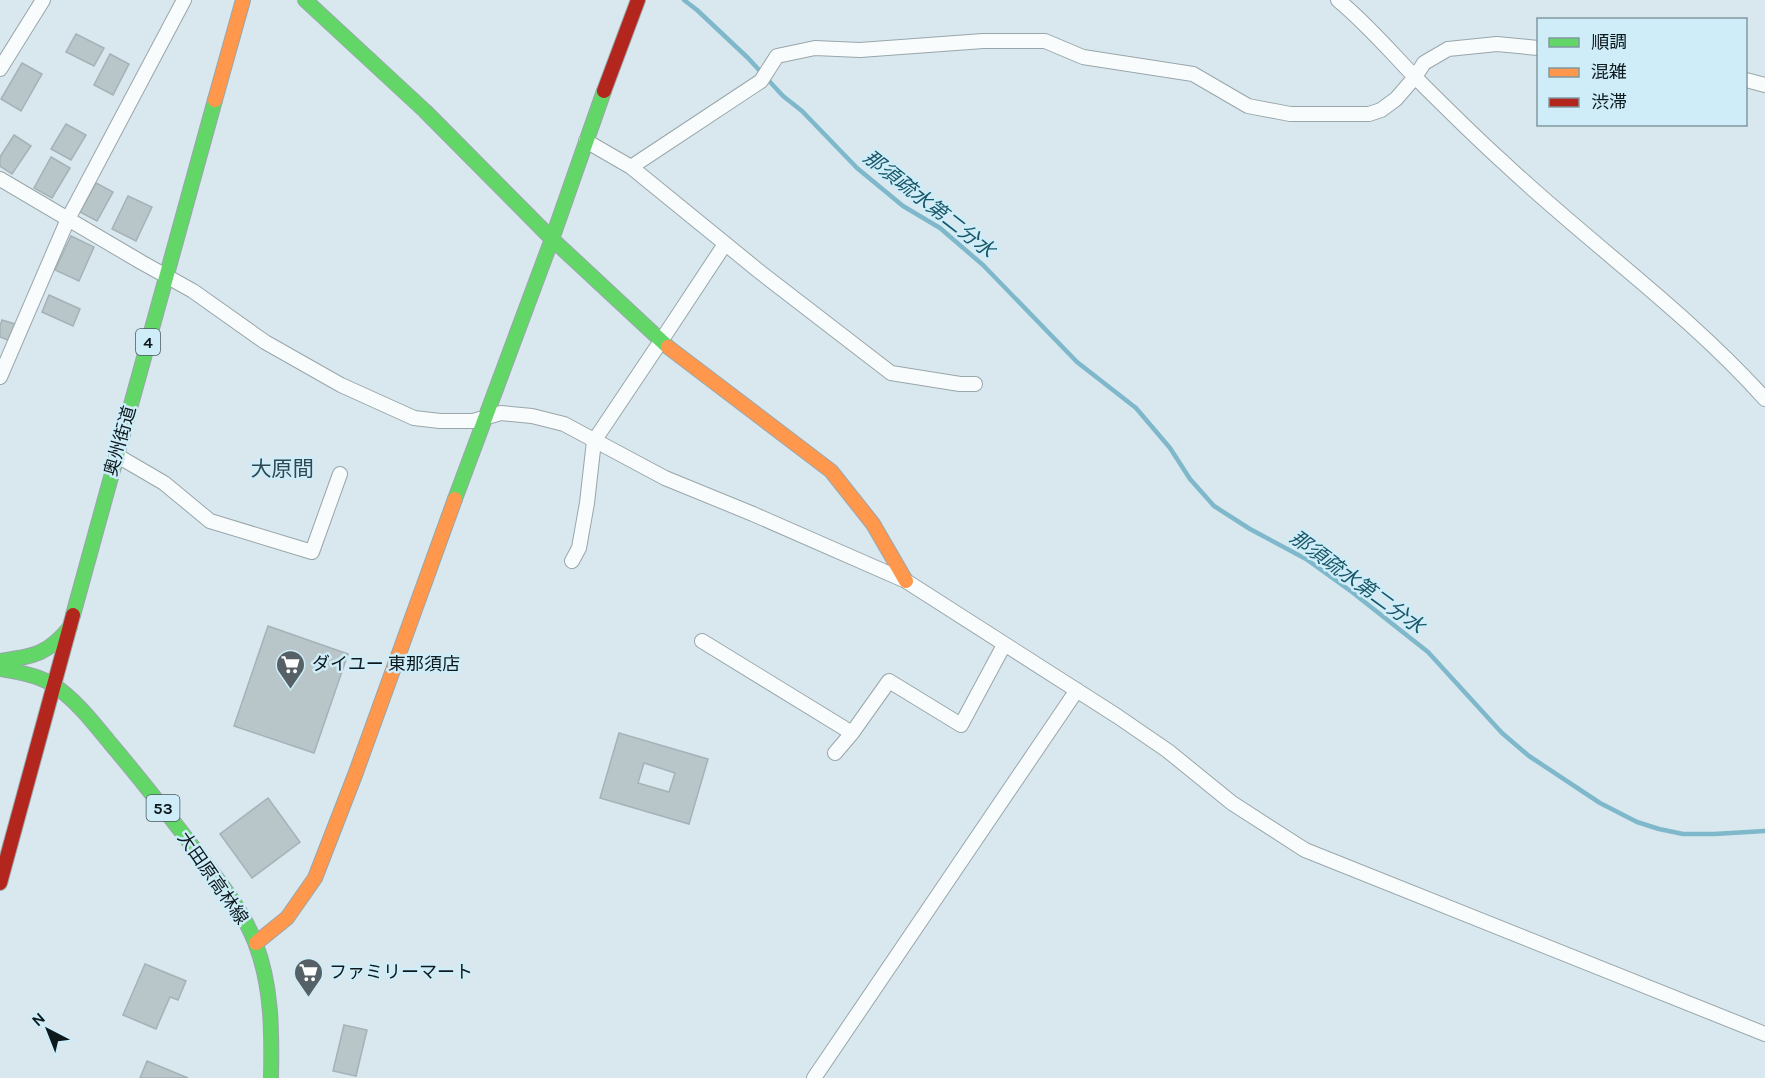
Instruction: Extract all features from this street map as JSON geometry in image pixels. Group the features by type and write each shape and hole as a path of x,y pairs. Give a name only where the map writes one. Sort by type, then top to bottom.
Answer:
{"main road":[{"name":"奥州街道","path":"0,883 243,0"},
{"path":"305,0 425,111 552,239 661,341 831,471 873,524 906,580"},
{"path":"256,943 287,918 315,878 356,776 423,586 638,0"},
{"path":"0,662 40,652 54,645 70,627"},
{"name":"大田原高林線","path":"0,669 24,674 55,685 81,709 147,787 223,888 256,943 266,989 272,1078"},
{"path":"18,685 55,685"}],"street":[{"path":"0,69 43,0"},
{"path":"0,377 68,219 184,0"},
{"path":"1338,0 1359,17 1415,77 1502,162 1578,230 1674,310 1738,369 1765,399"},
{"path":"631,167 762,81 777,56 815,48 860,50 983,41 1045,41 1083,57 1193,74 1248,106 1290,114 1369,114 1381,110 1396,99 1424,63 1448,49 1497,44 1537,48"},
{"path":"1747,80 1765,85"},
{"path":"586,141 631,167 725,244 891,373 960,384 975,384"},
{"path":"0,179 193,291 266,342 341,385 414,418 473,421 501,413 532,416 564,424 665,478 906,580 1118,716 1232,803 1305,850 1765,1034"},
{"path":"572,561 579,548 594,441 725,244"},
{"path":"116,455 164,483 210,521 312,552 340,474"},
{"path":"702,641 852,734"},
{"path":"836,753 889,681 961,725 1004,645"},
{"path":"814,1078 1077,690"}],"building":[{"path":"76,34 104,48 94,66 66,52"},
{"path":"110,54 129,64 113,95 94,85"},
{"path":"22,63 42,74 21,111 1,99"},
{"path":"66,124 86,135 71,160 51,149"},
{"path":"14,135 31,146 12,174 0,166 0,157"},
{"path":"51,157 70,168 52,198 34,188"},
{"path":"96,183 113,192 97,221 80,212"},
{"path":"128,196 152,207 136,241 112,229"},
{"path":"71,236 94,247 79,281 55,270"},
{"path":"49,295 80,309 73,326 42,312"},
{"path":"2,320 15,324 8,340 0,337"},
{"name":"ダイユー 東那須店","path":"268,626 348,654 314,753 234,726"},
{"path":"619,733 708,759 689,824 600,798","holes":["644,763 675,773 669,792 638,783"]},
{"path":"268,798 300,842 252,878 220,834"},
{"path":"145,964 186,981 178,1000 170,997 156,1029 123,1015"},
{"path":"344,1025 367,1030 356,1076 333,1071"},
{"path":"147,1061 188,1078 140,1078"}],"waterway":[{"name":"那須疏水第二分水","path":"684,0 748,58 783,96 802,111 857,168 903,206 940,228 983,265 1077,362 1136,408 1170,448 1190,479 1214,506 1250,529 1306,559 1428,652 1502,733 1529,756 1600,803 1637,822 1659,829 1683,834 1765,831"}],"traffic: fast":[{"path":"305,0 425,111 552,239 668,347"},
{"path":"455,499 552,239 604,91"},
{"path":"73,615 215,100"},
{"path":"0,661 39,653 47,649 70,627"},
{"path":"0,669 40,678 52,684 76,704 151,793 234,903 255,942 265,975 271,1027 271,1078"}],"traffic: slow":[{"path":"215,100 243,0"},
{"path":"668,347 831,471 873,524 906,581"},
{"path":"256,943 287,918 315,878 355,775 455,499"}],"traffic: jam":[{"path":"604,91 638,0"},
{"path":"0,883 73,615"}],"place":[{"name":"ダイユー 東那須店","path":"291,690"},
{"name":"ファミリーマート","path":"308,998"}],"district":[{"name":"大原間","path":"282,469"}]}
